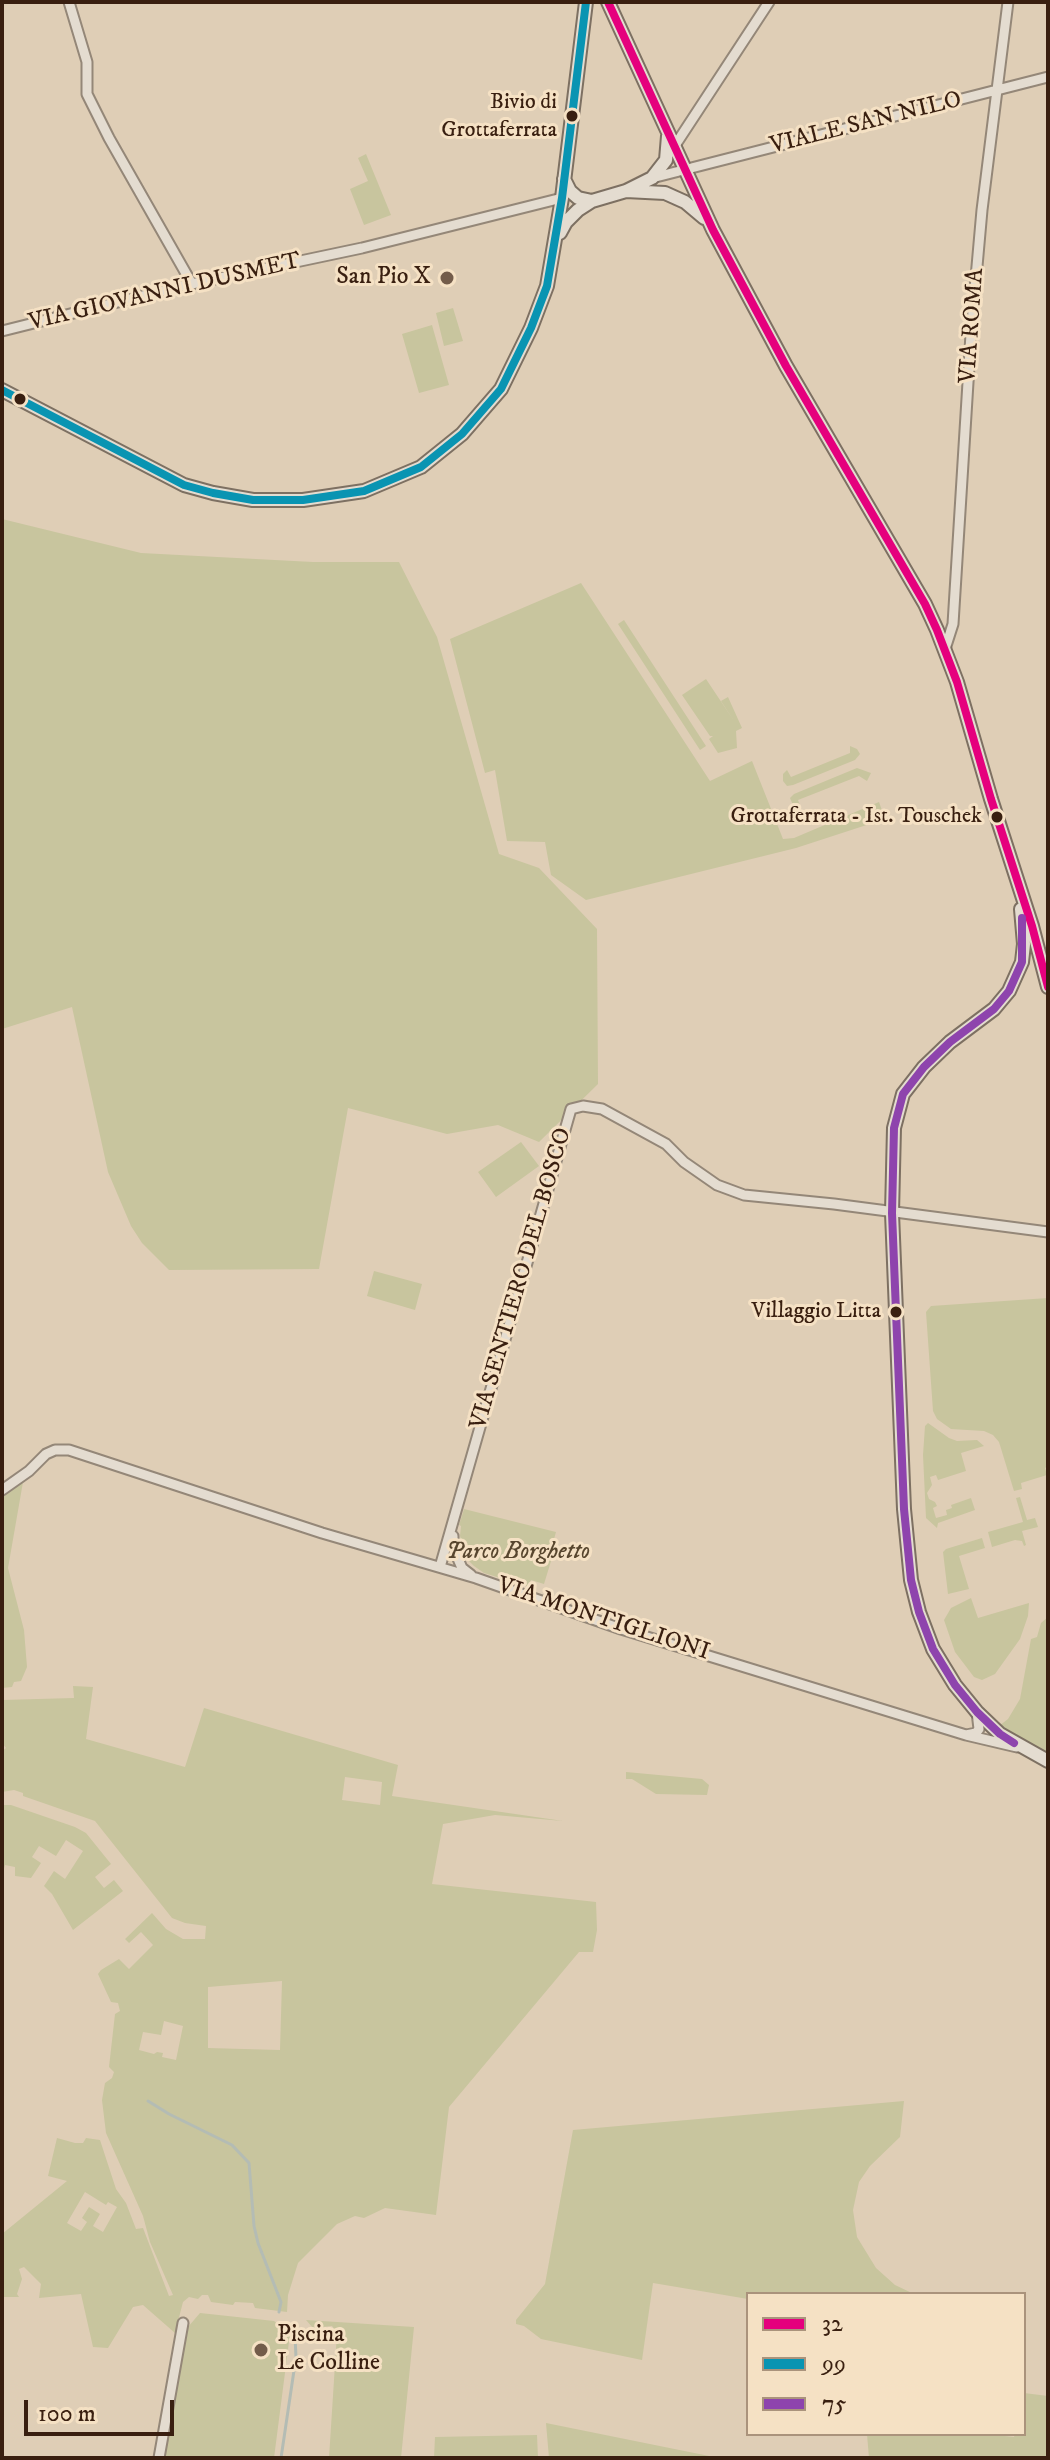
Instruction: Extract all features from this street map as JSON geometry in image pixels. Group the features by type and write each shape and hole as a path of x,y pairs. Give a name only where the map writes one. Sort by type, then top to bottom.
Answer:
{"main road":[{"path":"2,390 184,485 213,493 275,501 303,500 364,491 421,467 462,434 501,389 531,328 547,286 562,198 586,2"},
{"path":"608,2 713,230 793,378 925,604 945,649 1047,983"},
{"path":"554,245 566,222 578,210 592,201 626,191 652,178 666,160 668,133"},
{"path":"564,179 578,198 592,201"},
{"path":"626,191 665,193 685,202 713,230"},
{"path":"1019,886 1024,944 1022,962 1009,991 994,1009 931,1060 903,1094 894,1128 892,1213 904,1509 911,1580 919,1612 933,1649 955,1685 977,1712 1000,1734 1048,1761"},
{"path":"1022,962 1035,965 1047,983"}],"street":[{"path":"69,2 87,62 87,94 192,284"},
{"path":"674,147 769,2"},
{"name":"VIA ROMA","path":"945,649 953,624 971,334 1008,2"},
{"name":"VIALE SAN NILO","path":"652,178 1048,77"},
{"name":"VIA GIOVANNI DUSMET","path":"2,331 562,198"},
{"name":"VIA SENTIERO DEL BOSCO","path":"440,1567 571,1109 583,1106 602,1109 666,1144 707,1178 744,1195 1048,1232"},
{"name":"VIA MONTIGLIONI","path":"2,1490 46,1454 69,1450 322,1533 476,1578 621,1629 966,1735 1024,1749"},
{"name":"VIA SENTIERO DEL BOSCO","path":"454,1521 453,1547 462,1568 476,1578"},
{"path":"966,1735 979,1729 977,1712"},
{"path":"159,2458 183,2323"}],"green space":[{"path":"366,154 391,215 364,225 350,189 368,181 358,158"},
{"path":"453,308 463,341 444,346 436,313"},
{"path":"432,325 449,385 419,393 402,334"},
{"path":"2,519 141,553 313,562 399,562 437,637 499,854 539,868 597,929 598,1084 539,1142 498,1125 447,1134 348,1108 319,1269 169,1270 142,1243 131,1226 108,1172 72,1007 2,1029"},
{"path":"581,583 710,781 752,761 783,839 794,838 879,802 885,819 796,848 586,900 551,875 545,842 507,841 495,770 485,773 450,639"},
{"path":"624,620 706,746 700,750 618,624"},
{"path":"706,679 734,721 721,701 728,697 742,728 736,731 737,748 718,753 709,739 713,736 682,695"},
{"path":"850,746 860,754 855,760 793,785 787,786 783,781 787,770 791,777 850,753"},
{"path":"857,768 871,773 867,781 859,776 798,800 801,808 793,805 790,798 794,794"},
{"path":"521,1142 539,1166 496,1197 478,1172"},
{"path":"374,1271 422,1284 415,1310 367,1296"},
{"path":"1048,1298 1047,1475 1021,1483 1022,1489 1014,1491 999,1442 993,1435 984,1431 951,1429 937,1419 933,1411 926,1312 931,1306"},
{"path":"928,1423 949,1438 957,1441 977,1440 984,1446 961,1453 966,1471 938,1480 936,1475 930,1477 932,1485 927,1493 937,1506 933,1508 936,1518 947,1515 946,1510 952,1508 951,1505 971,1498 975,1510 938,1523 937,1528 926,1518 923,1455 925,1426"},
{"path":"23,1482 8,1568 24,1630 27,1667 21,1681 14,1682 12,1687 2,1688 2,1496"},
{"path":"1020,1497 1027,1520 1035,1518 1038,1527 1022,1531 1024,1546 1022,1541 1015,1540 992,1547 988,1532 1023,1522 1016,1498"},
{"name":"Parco Borghetto","path":"464,1509 556,1532 552,1546 555,1548 544,1584 531,1580 529,1587 484,1573 474,1566 468,1560 460,1536 459,1525"},
{"path":"982,1538 985,1548 959,1556 969,1589 948,1594 943,1552"},
{"path":"971,1598 978,1618 1029,1603 1020,1639 995,1674 982,1680 974,1677 955,1652 944,1620 951,1608"},
{"path":"1048,1617 1048,1756 999,1726 1008,1719 1020,1699 1031,1639 1037,1637 1041,1623"},
{"path":"73,1686 93,1687 86,1739 185,1767 204,1708 398,1765 392,1796 563,1821 495,1815 443,1824 432,1884 596,1902 597,1930 593,1952 579,1952 449,2107 436,2215 385,2208 364,2218 355,2216 337,2224 298,2263 288,2295 287,2312 255,2308 253,2303 235,2302 233,2305 211,2302 208,2295 198,2299 189,2297 183,2302 175,2333 143,2305 133,2307 108,2348 93,2347 81,2294 39,2298 41,2284 24,2267 19,2269 22,2279 17,2294 19,2297 2,2297 2,2234 67,2181 48,2176 57,2138 75,2143 83,2143 86,2138 100,2140 116,2189 126,2203 136,2229 143,2228 169,2296 173,2295 150,2242 143,2216 106,2133 102,2100 105,2083 114,2072 109,2067 115,2014 120,2011 118,2003 111,2002 98,1974 119,1959 129,1969 153,1945 141,1932 129,1943 125,1939 152,1913 166,1929 183,1939 205,1939 206,1926 172,1918 95,1821 14,1790 2,1792 2,1751 6,1748 2,1743 2,1700 74,1698","holes":["345,1777 382,1782 380,1805 342,1800","282,1981 280,2050 208,2048 208,1987","164,2021 183,2026 176,2060 162,2057 163,2053 139,2050 143,2032 161,2035","85,2192 106,2205 108,2202 117,2207 103,2232 93,2226 100,2214 89,2207 82,2218 87,2222 81,2231 67,2223"]},
{"path":"626,1772 702,1779 709,1785 707,1795 656,1794 632,1779 626,1779"},
{"path":"2,1805 11,1805 86,1833 111,1864 95,1877 104,1888 114,1880 123,1891 73,1930 44,1886 54,1871 65,1879 83,1851 66,1840 56,1856 39,1846 32,1857 41,1863 31,1878 15,1876 15,1867 5,1865 2,1876"},
{"path":"904,2101 900,2137 870,2166 859,2182 853,2210 857,2237 876,2268 895,2285 910,2292 746,2292 746,2299 653,2283 642,2360 541,2339 524,2326 516,2324 516,2320 545,2284 573,2130"},
{"path":"200,2313 274,2321 290,2334 274,2458 164,2458 188,2327"},
{"path":"306,2320 414,2327 401,2458 329,2458 337,2333 332,2326 313,2328"},
{"path":"1026,2393 1048,2396 1048,2458 869,2458 867,2436 1005,2436 1026,2436"},
{"path":"546,2423 719,2458 549,2458"},
{"path":"537,2435 538,2458 434,2458 435,2437"}],"waterway":[{"path":"148,2101 232,2145 249,2163 254,2226 281,2302 279,2312"},
{"path":"281,2458 296,2357 295,2337 283,2323"}],"transit line":[{"name":"99","path":"2,390 184,485 213,493 253,500 303,500 364,491 421,467 462,434 501,389 531,328 547,286 562,198 586,2"},
{"name":"32","path":"608,2 713,230 786,366 925,604 937,630 957,682 1048,987"},
{"name":"75","path":"1014,1743 977,1712 955,1685 933,1649 911,1580 904,1509 892,1213 894,1128 903,1094 924,1067 950,1042 994,1009 1009,991 1022,962 1022,918"}],"place":[{"name":"Bivio di Grottaferrata","path":"572,116"},
{"name":"San Pio X","path":"447,278"},
{"name":"Grottaferrata - Ist. Touschek","path":"997,817"},
{"name":"Villaggio Litta","path":"896,1312"},
{"name":"Piscina Le Colline","path":"261,2350"}]}
